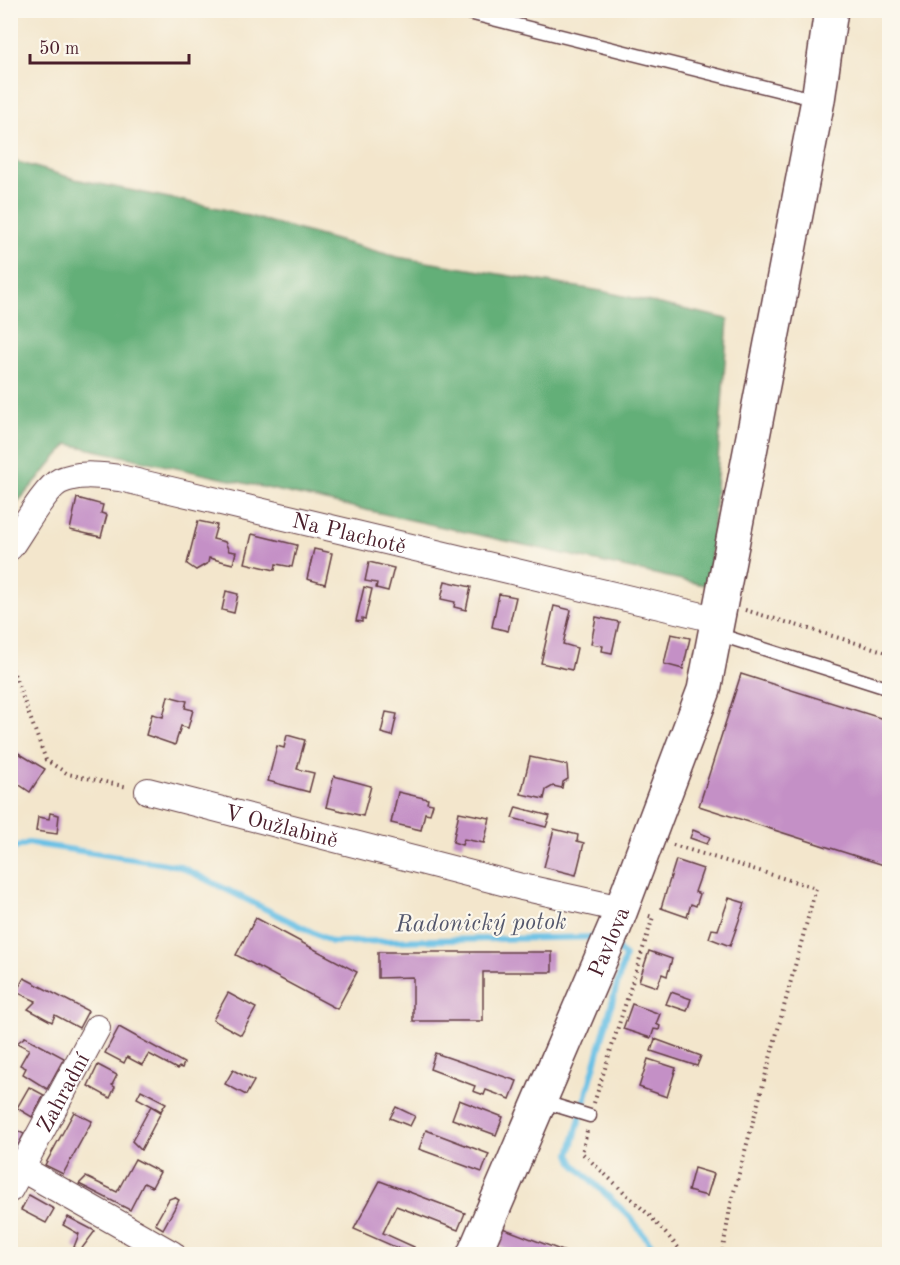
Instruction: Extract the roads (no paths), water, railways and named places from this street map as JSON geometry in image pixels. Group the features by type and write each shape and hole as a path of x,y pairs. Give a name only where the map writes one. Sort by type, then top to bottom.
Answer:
{"street":[{"name":"Pavlova","path":"474,1254 554,1105 613,930 650,838 682,746 696,715 718,619 818,100 831,10"},
{"name":"Na Plachotě","path":"10,547 39,504 59,481 88,474 120,478 718,619"},
{"name":"V Oužlabině","path":"148,791 522,888 613,930"},
{"name":"Zahradní","path":"14,1173 97,1028"},
{"path":"14,1173 172,1254"}],"lane":[{"path":"457,10 818,100"},
{"path":"718,619 890,689"},
{"path":"554,1105 590,1115"}],"waterway":[{"name":"Radonický potok","path":"10,850 28,843 179,866 332,942 601,937"},
{"name":"Radonický potok","path":"616,947 625,956 570,1154 574,1164 631,1218 658,1254"}]}
